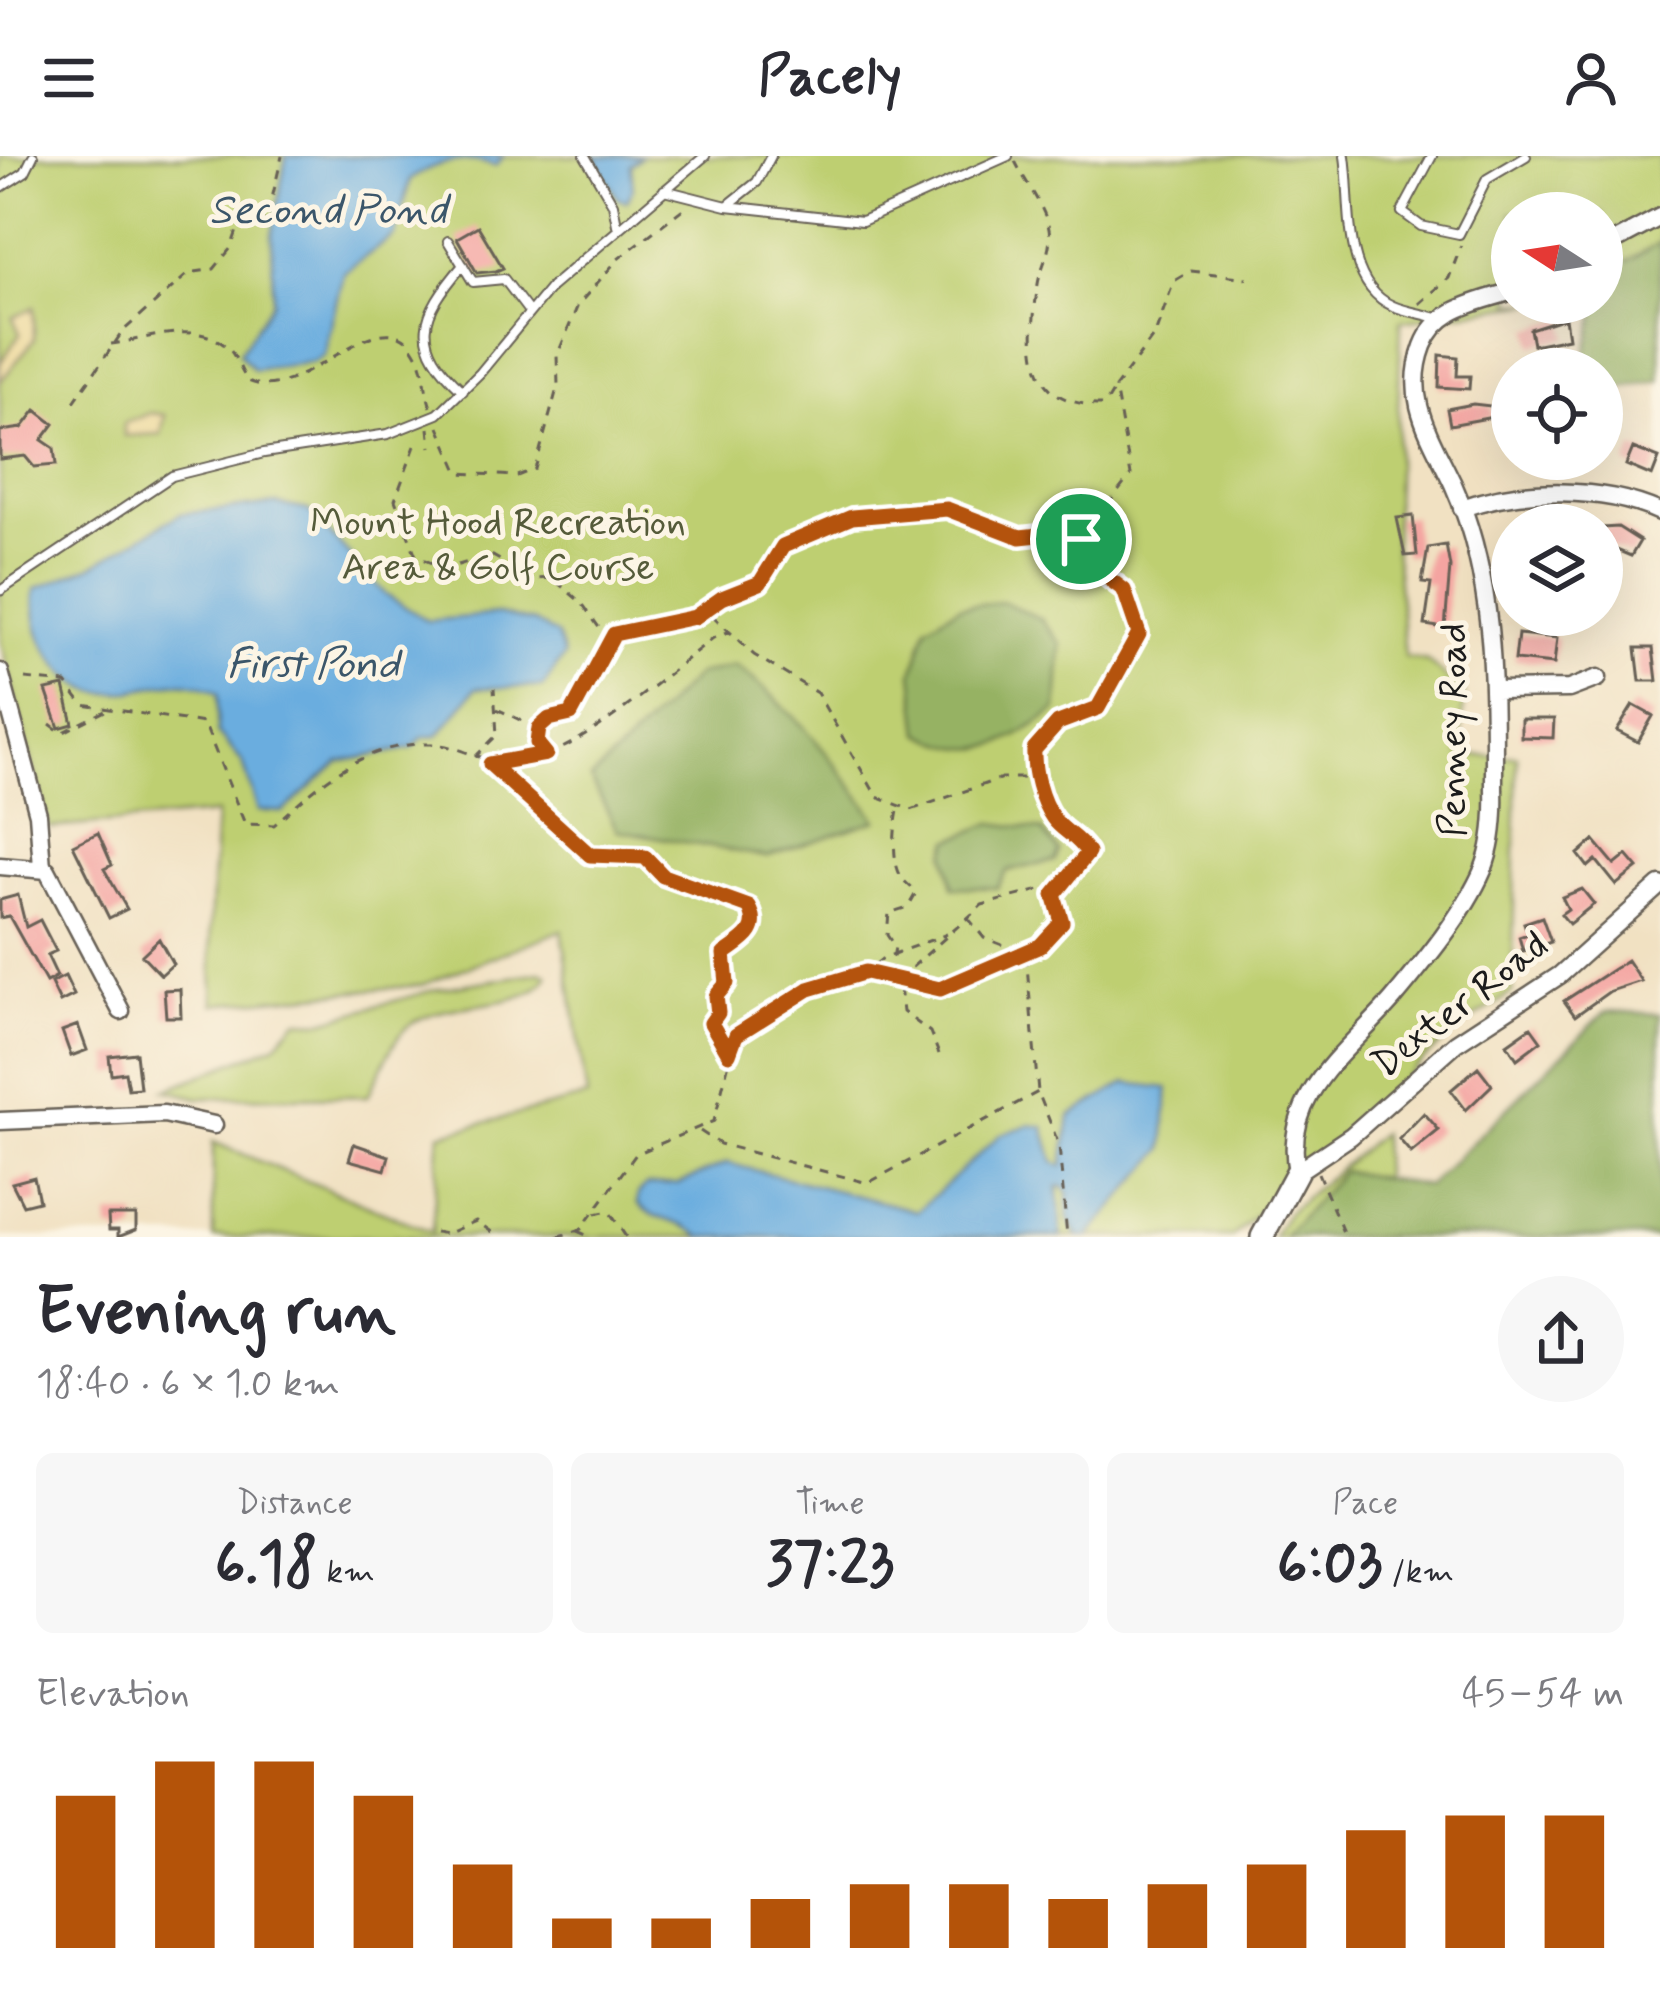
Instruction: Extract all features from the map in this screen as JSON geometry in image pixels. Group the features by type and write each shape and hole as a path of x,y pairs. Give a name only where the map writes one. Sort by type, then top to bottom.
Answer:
{"street":[{"path":"1623,237 1660,217"},
{"path":"1441,319 1491,299"},
{"name":"Penney Road","path":"1303,1169 1296,1126 1312,1087 1396,995 1481,874 1494,819 1487,606 1462,508 1416,400 1421,353 1441,319"},
{"path":"1462,508 1520,495 1575,496 1623,497 1660,512"},
{"path":"0,674 38,814 43,867 121,1011"},
{"path":"1493,690 1569,689 1598,678"},
{"path":"0,866 43,867"},
{"name":"Dexter Road","path":"1303,1169 1351,1136 1456,1043 1559,975 1660,885"},
{"path":"0,1121 164,1114 214,1125"},
{"path":"1262,1237 1303,1169"}],"lane":[{"path":"0,188 31,166 33,156"},
{"path":"585,156 608,193 617,227"},
{"path":"0,591 172,476 245,457 409,428 463,392 529,312 617,227 705,156"},
{"path":"727,206 757,182 771,156"},
{"path":"664,190 727,206 862,221 1010,156"},
{"path":"1345,156 1352,240 1366,280 1389,304 1441,319"},
{"path":"1432,156 1402,212 1421,226 1462,232 1487,179 1526,156"},
{"path":"448,241 474,283 508,282 529,312"},
{"path":"463,265 429,310 425,329 430,356 463,392"}],"path":[{"path":"74,402 123,331 189,273 214,269 231,248 240,221 267,220 282,156"},
{"path":"1010,156 1049,228 1033,348 1039,379 1063,398 1105,405 1155,334 1174,281 1191,271 1247,278"},
{"path":"1406,309 1449,278 1459,260 1462,232"},
{"path":"866,972 940,989 1026,954 1062,922 1054,895 1088,853 1078,836 1053,820 1037,778 1034,750 1058,723 1098,708 1139,634 1124,590 1084,560 1081,539 1131,476 1115,388"},
{"path":"428,427 431,447"},
{"path":"415,446 394,500 416,556 445,569 491,555 534,579 552,578 582,603 602,632 614,634 713,616 754,655 817,693 878,797 899,806 911,810 1002,778 1037,778"},
{"path":"695,617 722,598 760,583 783,546 852,517 947,509 1020,537 1048,534 1081,539"},
{"path":"490,764 546,754 625,708 713,638 732,631"},
{"path":"546,754 537,743 539,728 549,719 571,714 614,634"},
{"path":"25,679 66,683 82,705 204,723 245,824 274,825 346,764 424,743 490,764 590,855 645,857 663,876 749,907 753,927 747,940 724,954 727,983 716,996 718,1013 711,1023 729,1054"},
{"path":"474,758 497,735 494,688"},
{"path":"495,708 539,728"},
{"path":"50,724 62,733 106,710"},
{"path":"890,977 889,913 908,907 916,893 902,878 898,863 892,831 899,806"},
{"path":"899,979 982,904 1059,885"},
{"path":"966,916 984,938 1026,954"},
{"path":"557,1237 577,1231 592,1216 636,1154 713,1121 736,1035 809,989 866,972 893,954 947,934"},
{"path":"1026,954 1038,1092 1061,1165 1067,1237"},
{"path":"899,979 903,1012 930,1032 939,1054"},
{"path":"698,1129 720,1144 868,1183 1038,1092"},
{"path":"1303,1169 1319,1174 1345,1237"},
{"path":"592,1216 609,1211 626,1237"},
{"path":"435,1232 446,1234 476,1221 499,1237"},
{"path":"577,1231 591,1237"}],"green space":[{"name":"Mount Hood Recreation Area & Golf Course","path":"0,156 1660,156 1660,286 1623,291 1623,192 1491,192 1491,309 1401,321 1394,540 1405,657 1427,661 1464,693 1460,755 1517,756 1512,993 1456,1030 1232,1237 213,1237 213,1142 432,1232 440,1134 587,1097 562,930 422,985 214,1004 210,931 216,814 49,828 0,640"},
{"path":"1660,242 1660,381 1623,388 1623,348 1587,348 1593,324 1623,324 1623,263"},
{"path":"1004,602 1041,619 1061,644 1057,710 991,746 959,747 920,733 913,673 927,626 960,606"},
{"path":"735,666 795,718 877,820 766,857 617,830 591,779 697,675"},
{"path":"992,823 1042,830 1059,851 1055,861 1007,871 997,888 953,887 946,853 950,840"},
{"path":"541,972 548,975 521,996 417,1020 397,1038 367,1096 199,1098 166,1090 275,1045 297,1020 323,1021 433,990"},
{"path":"1606,1011 1660,1014 1660,1237 1284,1237 1342,1171 1428,1186"},
{"path":"1381,1133 1386,1237 1273,1237 1287,1213"}],"sand":[{"path":"34,307 34,340 0,382 0,363 20,334 13,318"},
{"path":"151,413 165,415 161,434 124,436 124,423"}],"water":[{"name":"Second Pond","path":"286,156 504,156 495,166 473,161 441,164 410,180 395,235 343,273 324,355 313,362 254,370 239,353 273,301 272,235"},
{"path":"594,156 642,156 631,165 633,188 626,201 618,199"},
{"name":"First Pond","path":"276,504 308,510 386,595 428,621 497,614 534,622 557,635 564,656 543,687 476,688 438,736 423,737 412,748 339,762 283,812 258,811 243,763 217,732 218,694 198,684 177,682 118,693 79,684 60,667 42,640 35,589 92,566 180,514"},
{"path":"1126,1083 1168,1088 1164,1149 1088,1237 1078,1237 1068,1218 1068,1192 1063,1186 1058,1187 1061,1237 702,1237 638,1203 638,1194 647,1185 678,1184 727,1163 917,1211 1001,1134 1030,1125 1044,1127 1054,1162 1063,1166 1070,1116"}],"building":[{"path":"478,226 503,268 477,273 457,238"},
{"path":"1566,324 1568,338 1533,345 1530,329"},
{"path":"1440,355 1458,357 1457,376 1470,376 1469,389 1439,387"},
{"path":"1491,406 1491,417 1450,425 1447,409"},
{"path":"36,410 54,424 42,440 54,448 56,465 34,467 25,456 0,459 0,431 22,428"},
{"path":"1633,448 1659,458 1652,476 1626,465"},
{"path":"1413,516 1417,555 1405,556 1397,518"},
{"path":"1623,530 1640,541 1631,556 1623,553"},
{"path":"1446,545 1450,567 1445,628 1425,625 1431,584 1422,583 1428,548"},
{"path":"1518,636 1557,638 1554,664 1515,660"},
{"path":"1636,648 1653,648 1657,681 1640,681"},
{"path":"64,686 73,724 59,728 46,690"},
{"path":"1633,705 1653,716 1638,742 1617,731"},
{"path":"1521,719 1554,719 1553,738 1521,737"},
{"path":"98,833 112,865 104,869 127,909 109,918 73,845"},
{"path":"1594,840 1615,865 1627,855 1638,868 1616,885 1596,860 1588,867 1578,854"},
{"path":"1582,889 1594,904 1569,924 1561,914 1568,909 1562,897"},
{"path":"18,895 26,927 40,920 56,951 47,955 57,976 46,982 9,916 0,918 0,900"},
{"path":"1542,917 1551,942 1523,951 1519,937 1528,934 1524,923"},
{"path":"159,939 173,964 161,975 142,955"},
{"path":"1627,960 1641,981 1610,991 1575,1016 1564,1001"},
{"path":"65,976 74,995 60,1002 51,983"},
{"path":"180,989 181,1017 166,1017 164,990"},
{"path":"78,1025 87,1050 71,1056 62,1031"},
{"path":"1531,1027 1541,1041 1517,1059 1507,1044"},
{"path":"136,1053 140,1088 128,1089 125,1072 111,1074 109,1056"},
{"path":"1478,1067 1492,1085 1466,1110 1451,1090"},
{"path":"1424,1113 1439,1130 1411,1153 1399,1139"},
{"path":"354,1144 389,1156 385,1170 349,1160"},
{"path":"34,1177 39,1201 23,1205 12,1183"},
{"path":"108,1215 136,1215 136,1230 118,1237 118,1230 109,1230"}],"route":[{"path":"947,509 1020,537 1048,534 1081,539 1084,560 1124,590 1139,634 1117,666 1098,708 1058,723 1034,750 1033,764 1053,820 1078,836 1088,853 1054,895 1063,919 1050,936 1040,946 963,981 940,989 866,972 809,989 736,1035 729,1054 711,1023 718,1013 716,996 727,983 724,954 747,940 753,927 749,907 663,876 645,857 590,855 490,764 546,754 537,743 539,728 549,719 571,714 575,698 614,634 695,617 722,598 760,583 783,546 852,517 947,509"}]}
